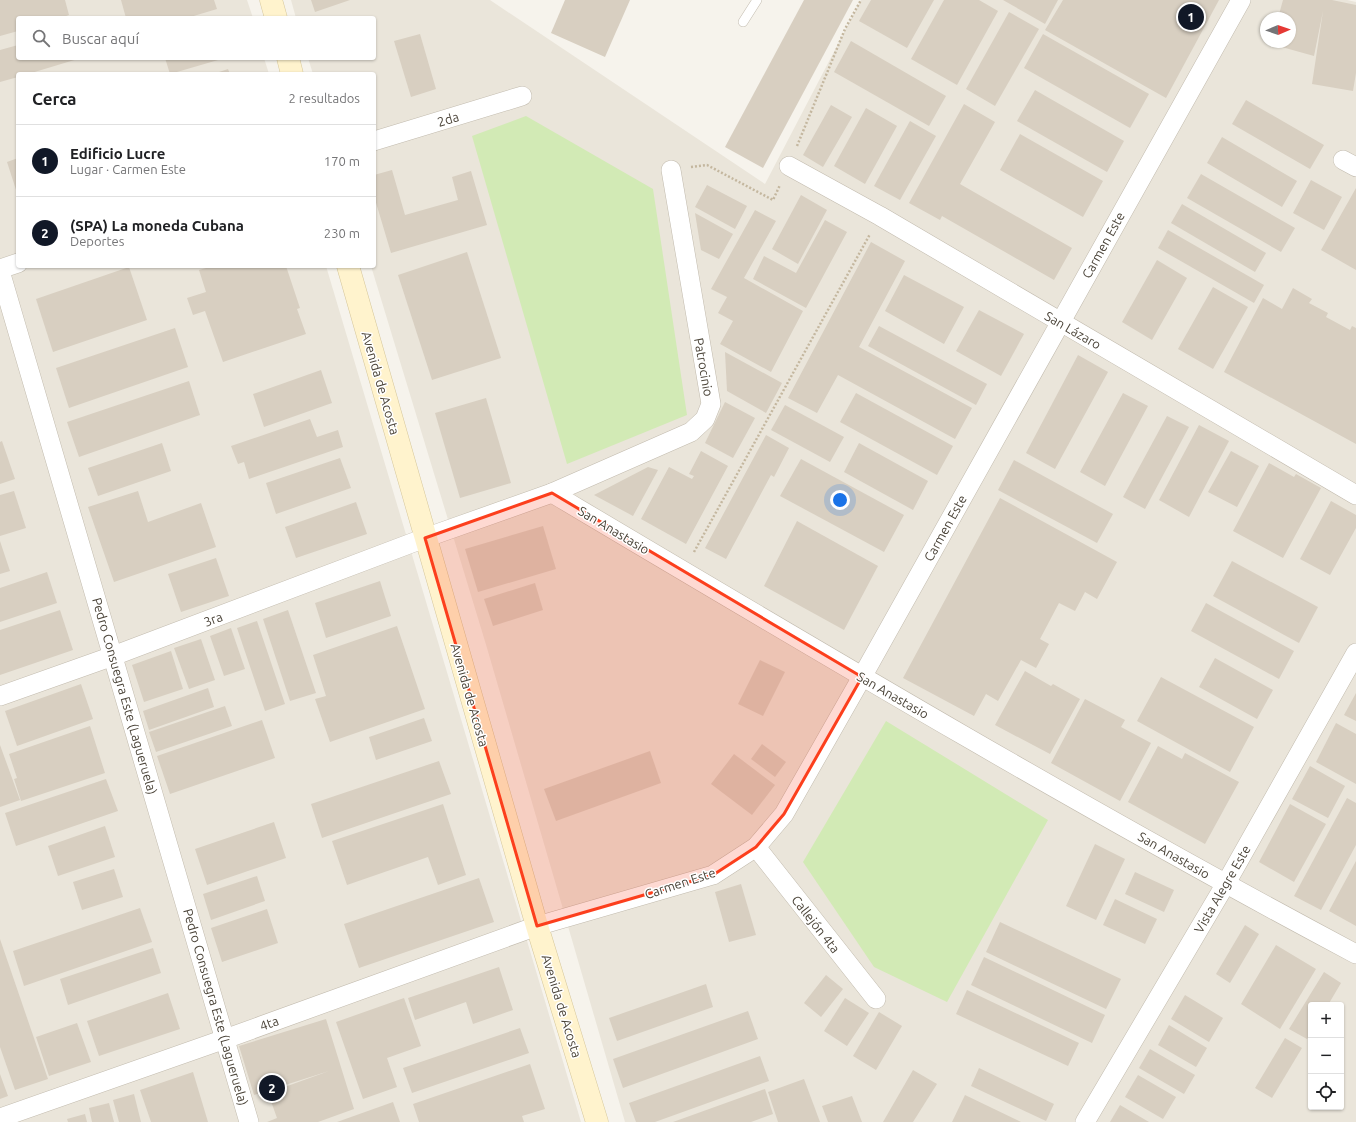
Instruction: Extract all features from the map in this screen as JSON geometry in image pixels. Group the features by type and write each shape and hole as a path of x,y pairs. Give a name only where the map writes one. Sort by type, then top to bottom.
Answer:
{"main road":[{"path":"271,0 275,16"},
{"path":"288,60 292,72"},
{"name":"Avenida de Acosta","path":"349,268 537,926 597,1122"}],"street":[{"name":"Carmen Este","path":"537,926 713,875 756,847 784,814 1241,0"},
{"name":"2da","path":"376,140 522,96"},
{"name":"San Lázaro","path":"789,166 880,216 1356,495"},
{"name":"Patrocinio","path":"552,493 691,432 705,419 711,404 671,170"},
{"path":"0,270 16,264"},
{"name":"Pedro Consuegra Este (Lagueruela)","path":"0,270 249,1122"},
{"path":"425,538 552,493"},
{"name":"San Anastasio","path":"552,493 862,677 1225,885 1356,954"},
{"name":"3ra","path":"0,696 113,656 425,538"},
{"name":"Vista Alegre Este","path":"1085,1122 1225,885 1356,653"},
{"name":"Callejón 4ta","path":"756,847 876,1000"},
{"name":"4ta","path":"0,1118 225,1039 537,926"}],"lane":[{"path":"743,22 757,0"}],"path":[{"path":"671,170 707,165 773,200 789,166 845,29 861,0"},
{"path":"684,571 880,216"}],"highlighted area":[{"path":"552,493 862,677 784,814 756,847 713,875 537,926 425,538"}],"shaded area":[{"path":"0,0 247,0 252,16 16,16 16,60 265,60 268,72 16,72 16,268 327,268 581,1122 0,1122"},
{"path":"291,0 490,0 765,184 861,0 1347,0 1356,2 1356,1122 625,1122 487,648 372,268 376,268 376,72 312,72 309,60 376,60 376,16 295,16"}],"green space":[{"path":"526,116 653,189 687,415 567,464 472,136"},
{"path":"886,721 1048,820 947,1002 874,967 803,862"}],"building":[{"path":"0,0 65,0 69,15 16,16 16,32 0,36"},
{"path":"121,0 214,0 217,9 194,16 125,16"},
{"path":"311,0 350,0 315,12"},
{"path":"565,0 630,0 605,57 551,33"},
{"path":"804,0 853,0 763,168 725,147"},
{"path":"871,0 934,0 907,48 859,21"},
{"path":"944,0 979,0 998,11 957,85 911,59"},
{"path":"1003,0 1058,0 1045,24"},
{"path":"1063,0 1219,0 1166,98 1045,30"},
{"path":"1283,0 1332,0 1356,5 1356,73 1353,91 1312,84 1323,11 1314,56 1285,48 1296,48 1296,12 1280,12"},
{"path":"1009,12 1039,29 995,106 966,89"},
{"path":"420,34 436,89 411,97 394,41"},
{"path":"1043,34 1149,94 1130,128 1024,68"},
{"path":"851,41 946,96 929,126 834,72"},
{"path":"16,46 16,60 74,60 35,72 16,72 16,78 0,82 0,50"},
{"path":"166,60 218,60 177,72 169,72"},
{"path":"228,69 229,72 219,72"},
{"path":"1035,90 1124,141 1107,172 1017,121"},
{"path":"1246,100 1324,145 1310,169 1232,124"},
{"path":"964,104 995,122 960,184 1072,248 1054,280 942,216 940,220 909,203"},
{"path":"831,105 852,117 823,167 803,155"},
{"path":"866,108 897,126 865,184 834,166"},
{"path":"910,121 936,136 900,200 874,186"},
{"path":"1020,134 1103,181 1083,217 1000,170"},
{"path":"1222,137 1297,181 1282,207 1207,163"},
{"path":"16,159 16,190 7,162"},
{"path":"392,170 405,215 458,200 452,177 471,171 487,225 391,253 376,203 376,174"},
{"path":"1201,174 1295,228 1281,252 1187,198"},
{"path":"1311,180 1342,197 1324,230 1293,213"},
{"path":"707,185 747,206 735,229 695,207"},
{"path":"1356,188 1356,270 1321,250"},
{"path":"801,195 827,210 798,264 772,249"},
{"path":"1182,204 1266,253 1255,272 1171,223"},
{"path":"755,210 776,221 744,278 803,311 771,372 720,344 733,321 718,313 727,297 711,289"},
{"path":"695,213 733,234 719,259 701,250"},
{"path":"825,220 847,232 806,308 753,279 764,256 796,273"},
{"path":"1168,230 1264,285 1254,303 1158,248"},
{"path":"871,242 905,261 859,347 972,408 955,439 838,375 817,413 788,398"},
{"path":"467,252 501,358 432,380 398,275"},
{"path":"1157,260 1187,278 1152,340 1122,322"},
{"path":"129,268 147,320 53,352 36,299"},
{"path":"206,268 287,268 300,308 297,309 306,334 223,362 205,311 193,315 187,298 206,292 199,270"},
{"path":"904,275 964,307 944,344 885,311"},
{"path":"1213,287 1248,307 1213,369 1178,349"},
{"path":"1293,288 1312,299 1309,303 1328,313 1326,317 1350,330 1352,326 1356,328 1356,444 1224,372 1263,298 1282,309"},
{"path":"979,310 1024,334 1001,376 956,351"},
{"path":"879,326 987,384 976,405 868,346"},
{"path":"175,328 188,367 69,408 56,368"},
{"path":"725,352 782,383 766,413 727,391"},
{"path":"1078,355 1108,372 1055,469 1026,453"},
{"path":"321,370 332,403 264,427 253,394"},
{"path":"189,381 200,415 79,457 67,422"},
{"path":"856,393 953,446 937,475 840,422"},
{"path":"1123,393 1148,406 1105,486 1080,472"},
{"path":"486,398 511,483 460,498 435,413"},
{"path":"725,402 755,418 733,458 705,443"},
{"path":"785,405 844,437 830,462 771,430"},
{"path":"1167,416 1189,427 1145,509 1123,497"},
{"path":"310,419 317,437 338,430 343,447 249,479 244,462 238,464 231,446"},
{"path":"1199,425 1229,441 1189,517 1159,500"},
{"path":"766,435 789,448 774,477 771,475 726,559 705,548"},
{"path":"2,441 15,479 0,484 0,442"},
{"path":"162,443 171,471 98,496 88,468"},
{"path":"859,443 928,481 913,510 844,472"},
{"path":"701,451 728,466 686,544 641,519 669,467 692,479 694,476 689,474"},
{"path":"1231,451 1259,466 1237,507 1208,492"},
{"path":"340,458 351,488 276,514 266,483"},
{"path":"801,459 904,515 884,552 780,496"},
{"path":"1014,460 1113,514 1097,543 998,490"},
{"path":"1269,463 1294,477 1296,474 1321,488 1283,558 1233,531"},
{"path":"648,467 658,470 633,516 594,495"},
{"path":"14,491 26,528 0,536 0,495"},
{"path":"138,491 148,522 201,503 216,547 114,582 88,507"},
{"path":"1000,498 1117,562 1097,599 1085,592 1075,611 1059,603 1040,639 1049,644 1036,668 1021,660 998,701 986,694 974,716 903,678"},
{"path":"1331,501 1356,515 1356,528 1330,575 1300,559"},
{"path":"356,502 367,534 296,558 285,527"},
{"path":"797,521 878,566 844,630 764,586"},
{"path":"543,526 556,569 478,592 465,549"},
{"path":"0,541 10,571 0,574"},
{"path":"216,558 229,596 181,612 168,574"},
{"path":"1232,561 1318,607 1299,643 1213,596"},
{"path":"47,572 57,603 0,622 0,588"},
{"path":"380,581 391,616 326,638 315,603"},
{"path":"535,583 543,610 493,626 484,599"},
{"path":"1206,603 1294,651 1279,679 1191,631"},
{"path":"60,610 73,650 0,675 0,630"},
{"path":"288,610 316,693 290,701 263,619"},
{"path":"257,621 285,704 265,711 237,628"},
{"path":"397,626 425,709 330,742 315,699 326,696 313,655"},
{"path":"231,628 245,669 224,676 210,636"},
{"path":"201,639 215,680 189,689 174,648"},
{"path":"171,651 183,689 144,702 132,665"},
{"path":"1215,658 1273,690 1257,719 1199,687"},
{"path":"760,660 785,672 763,716 738,704"},
{"path":"1025,671 1051,686 1053,684 1080,699 1050,754 995,725"},
{"path":"1161,677 1254,727 1230,772 1137,721"},
{"path":"81,684 93,719 17,746 5,711"},
{"path":"208,688 214,707 149,730 143,711"},
{"path":"1356,693 1356,721 1344,715"},
{"path":"1085,699 1125,720 1121,727 1151,743 1120,801 1051,763"},
{"path":"225,706 232,726 156,752 149,732"},
{"path":"424,718 432,741 376,760 369,737"},
{"path":"262,720 275,758 170,794 157,756"},
{"path":"1336,723 1356,734 1356,784 1316,762"},
{"path":"90,726 105,773 21,801 14,779 17,778 9,754"},
{"path":"762,744 786,762 775,777 751,759"},
{"path":"0,745 20,800 0,807"},
{"path":"1158,746 1182,759 1185,753 1239,782 1205,844 1128,802"},
{"path":"650,751 661,783 556,821 544,789"},
{"path":"734,754 775,785 752,815 711,784"},
{"path":"439,761 451,794 322,838 311,804"},
{"path":"1310,766 1345,786 1328,818 1292,799"},
{"path":"106,779 118,811 16,846 5,813"},
{"path":"1347,798 1356,803 1356,845 1321,910 1294,896"},
{"path":"443,804 466,875 438,885 428,857 347,885 332,841"},
{"path":"1290,804 1326,824 1294,882 1259,862"},
{"path":"274,822 286,858 207,885 195,849"},
{"path":"105,826 115,857 58,876 48,846"},
{"path":"1095,844 1125,859 1096,920 1066,906"},
{"path":"1356,861 1356,926 1329,911"},
{"path":"114,869 123,897 82,910 73,882"},
{"path":"1135,872 1174,890 1164,912 1125,894"},
{"path":"257,876 265,901 211,920 203,894"},
{"path":"479,878 494,922 359,968 344,924"},
{"path":"741,884 756,935 729,942 715,892"},
{"path":"1115,899 1157,919 1145,944 1103,925"},
{"path":"140,908 152,942 24,986 13,951"},
{"path":"267,909 278,943 222,962 211,928"},
{"path":"1000,922 1121,979 1106,1009 986,952"},
{"path":"1245,925 1259,934 1230,983 1216,974"},
{"path":"0,939 48,1079 15,1090 0,1047"},
{"path":"1276,945 1316,969 1280,1029 1241,1004"},
{"path":"153,948 161,973 68,1005 60,979"},
{"path":"984,957 1105,1015 1092,1043 971,985"},
{"path":"499,967 513,1010 473,1024 466,1002 415,1020 408,998"},
{"path":"1324,972 1341,983 1330,1002 1308,1002 1307,1039 1289,1029"},
{"path":"826,975 843,989 821,1017 804,1003"},
{"path":"706,984 713,1007 617,1041 609,1018"},
{"path":"967,990 1079,1043 1068,1066 956,1014"},
{"path":"168,993 180,1029 99,1056 87,1021"},
{"path":"1185,995 1223,1018 1209,1042 1171,1019"},
{"path":"404,998 421,1046 387,1058 397,1087 363,1099 336,1022"},
{"path":"845,998 869,1013 847,1046 824,1031"},
{"path":"748,1011 758,1039 623,1088 613,1059"},
{"path":"879,1012 902,1026 876,1070 853,1056"},
{"path":"326,1019 354,1109 318,1122 267,1122 277,1118 268,1093 329,1071 254,1095 239,1046"},
{"path":"77,1023 91,1062 49,1076 36,1037"},
{"path":"1169,1025 1207,1048 1196,1067 1158,1045"},
{"path":"520,1028 529,1053 412,1093 403,1068"},
{"path":"1285,1038 1302,1048 1272,1098 1255,1088"},
{"path":"1150,1049 1195,1075 1184,1094 1139,1068"},
{"path":"760,1056 769,1081 655,1122 636,1122 629,1103"},
{"path":"530,1064 545,1109 522,1116 524,1122 419,1122 413,1104"},
{"path":"979,1068 1054,1104 1046,1121 971,1086"},
{"path":"913,1070 937,1084 913,1122 883,1122"},
{"path":"193,1072 208,1122 151,1122 140,1090"},
{"path":"0,1074 8,1096 0,1099"},
{"path":"1138,1075 1176,1097 1163,1119 1125,1097"},
{"path":"804,1079 820,1122 778,1122 768,1092"},
{"path":"765,1089 773,1114 751,1122 673,1122"},
{"path":"134,1094 141,1122 119,1122 113,1100"},
{"path":"965,1095 1021,1122 952,1122"},
{"path":"852,1096 862,1122 828,1122 822,1106"},
{"path":"393,1102 400,1122 337,1122"},
{"path":"109,1103 114,1122 92,1122 89,1108"},
{"path":"1120,1105 1149,1122 1110,1122"},
{"path":"85,1114 87,1122 68,1122 67,1119"}],"place":[{"name":"Edificio Lucre","path":"1191,17"},
{"name":"(SPA) La moneda Cubana","path":"272,1088"}]}
